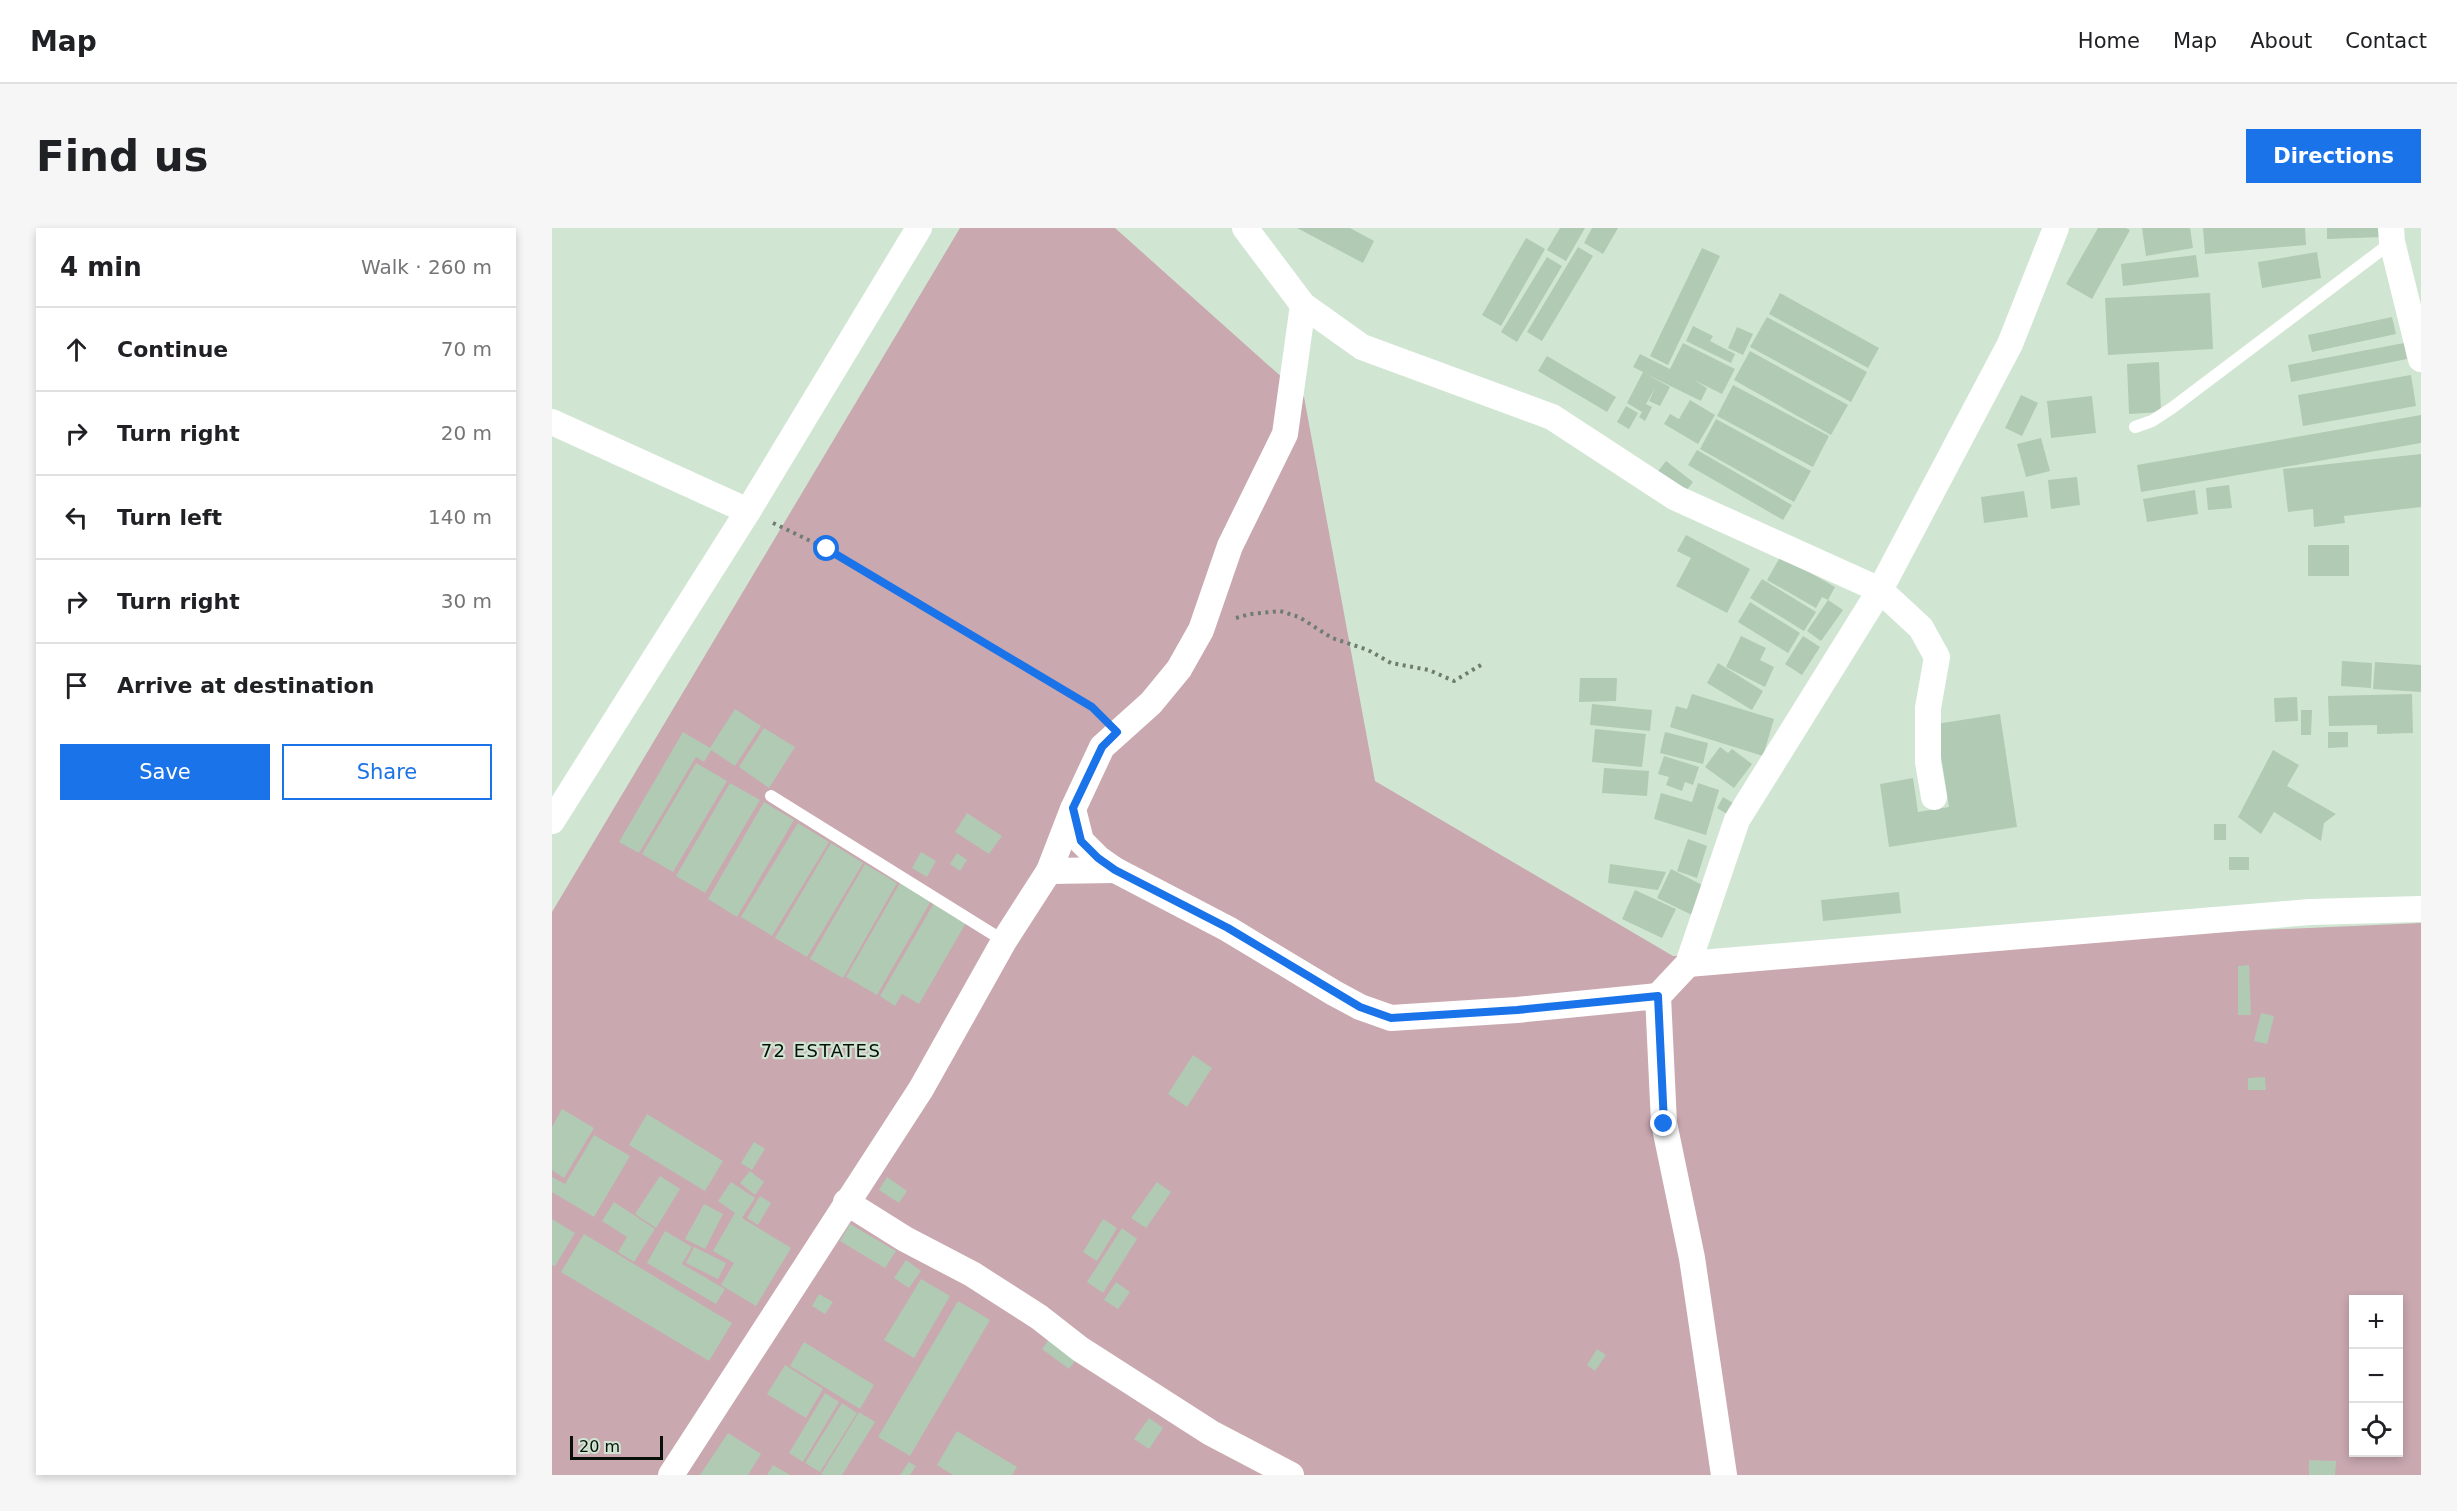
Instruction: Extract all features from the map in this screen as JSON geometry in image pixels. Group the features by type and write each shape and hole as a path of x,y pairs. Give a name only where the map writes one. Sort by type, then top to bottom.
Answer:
{"street":[{"path":"552,821 748,511 919,228"},
{"path":"1245,228 1303,305 1362,347 1552,417 1676,498 1880,590 1921,628 1937,657 1928,708 1928,762 1934,797"},
{"path":"1073,808 1081,841 1098,858 1115,870 1228,928 1360,1007 1391,1018 1517,1010 1658,996 1688,964 1737,820 1880,590 2010,344 2056,228"},
{"path":"2391,235 2421,359"},
{"path":"671,1475 921,1089 1004,941 1049,871 1073,808 1102,747 1151,703 1179,669 1201,630 1230,546 1285,434 1303,305"},
{"path":"552,422 748,511"},
{"path":"1049,871 1115,870"},
{"path":"1688,964 2310,912 2421,909"},
{"path":"1658,996 1664,1124 1692,1258 1724,1475"},
{"path":"846,1202 905,1239 972,1274 1039,1317 1080,1349 1211,1434 1291,1475"}],"lane":[{"path":"2135,427 2152,421 2172,408 2391,235"},
{"path":"771,796 1004,941"}],"path":[{"path":"748,511 827,549 1092,707 1117,732"},
{"path":"1201,630 1250,614 1280,611 1299,616 1332,638 1368,650 1391,663 1429,670 1454,681 1481,665"}],"shaded area":[{"path":"960,228 1115,228 1304,397 1375,781 1673,956 2421,923 2421,1475 552,1475 552,912"}],"building":[{"path":"1297,228 1350,228 1374,241 1363,263"},
{"path":"1560,228 1585,228 1566,261 1547,250"},
{"path":"1592,228 1618,228 1603,254 1584,243"},
{"path":"2098,228 2130,230 2092,299 2066,284"},
{"path":"2142,228 2190,228 2193,248 2146,256"},
{"path":"2203,228 2305,228 2306,245 2205,254"},
{"path":"2327,228 2383,228 2383,237 2327,239"},
{"path":"1526,238 1545,249 1501,326 1482,315"},
{"path":"1578,247 1593,256 1542,341 1527,332"},
{"path":"1702,248 1720,256 1668,365 1650,356"},
{"path":"2317,252 2321,278 2262,288 2258,262"},
{"path":"2196,255 2199,277 2123,286 2121,264"},
{"path":"1547,257 1562,266 1517,342 1501,332"},
{"path":"1780,293 1879,348 1868,368 1769,314"},
{"path":"2210,293 2213,349 2108,355 2105,298"},
{"path":"1767,317 1867,372 1851,402 1750,347"},
{"path":"2392,317 2396,334 2312,352 2308,335"},
{"path":"1693,326 1713,336 1710,341 1735,354 1731,363 1686,341"},
{"path":"1737,327 1753,334 1743,355 1728,348"},
{"path":"1683,343 1735,369 1722,394 1694,380 1707,388 1701,401 1646,374 1670,387 1660,406 1649,401 1655,388 1646,404 1652,407 1645,421 1639,417 1642,412 1627,403 1643,372 1633,367 1640,354 1670,369"},
{"path":"2404,343 2407,359 2291,382 2288,365"},
{"path":"1750,351 1848,405 1831,435 1734,380"},
{"path":"1547,356 1616,397 1607,412 1538,371"},
{"path":"2159,362 2161,412 2129,414 2127,364"},
{"path":"2411,375 2416,406 2303,426 2298,395"},
{"path":"1733,385 1829,436 1813,467 1717,416"},
{"path":"2021,395 2038,403 2022,436 2005,428"},
{"path":"2092,396 2096,433 2051,438 2047,401"},
{"path":"1690,400 1715,415 1698,444 1664,424 1670,414 1679,419"},
{"path":"1626,406 1638,413 1629,429 1617,422"},
{"path":"2421,415 2421,443 2141,492 2137,465"},
{"path":"1716,419 1811,471 1794,502 1700,449"},
{"path":"2041,438 2050,471 2026,477 2017,444"},
{"path":"1697,450 1792,505 1783,520 1688,465"},
{"path":"2421,454 2421,507 2344,516 2345,523 2314,527 2313,509 2288,512 2283,469"},
{"path":"1666,461 1693,482 1683,495 1656,474"},
{"path":"2077,477 2080,505 2051,509 2048,480"},
{"path":"2229,485 2232,508 2208,510 2206,488"},
{"path":"2195,490 2198,514 2147,522 2143,499"},
{"path":"2024,491 2028,517 1984,523 1981,497"},
{"path":"1686,535 1750,569 1727,613 1676,586 1691,558 1677,551"},
{"path":"2308,545 2349,545 2349,576 2308,576"},
{"path":"1783,552 1802,568 1835,587 1828,600 1822,597 1816,608 1767,580"},
{"path":"1762,579 1816,612 1804,631 1750,598"},
{"path":"1828,600 1843,610 1821,641 1807,631"},
{"path":"1750,602 1800,633 1788,653 1738,622"},
{"path":"1741,636 1766,648 1760,660 1774,667 1765,687 1726,667"},
{"path":"1803,636 1820,647 1802,675 1785,664"},
{"path":"2342,661 2372,663 2371,688 2341,686"},
{"path":"2375,662 2421,665 2421,692 2373,689"},
{"path":"1718,663 1763,691 1752,710 1707,683"},
{"path":"1580,678 1617,678 1616,701 1579,702"},
{"path":"1692,694 1774,719 1763,756 1670,727 1676,706 1687,709"},
{"path":"2412,694 2413,733 2377,734 2377,725 2329,726 2328,696"},
{"path":"2297,697 2298,721 2275,722 2274,698"},
{"path":"1592,704 1652,710 1650,731 1590,725"},
{"path":"735,709 761,726 735,766 711,750 704,762 696,757 639,853 619,842 683,732 710,748"},
{"path":"2301,710 2312,710 2311,735 2301,735"},
{"path":"2000,714 2017,827 1889,847 1880,784 1913,778 1918,812 1949,807 1936,724"},
{"path":"764,728 795,747 769,788 739,767"},
{"path":"1595,729 1646,734 1642,767 1592,762"},
{"path":"1665,732 1708,743 1703,764 1660,753"},
{"path":"2328,732 2348,732 2348,747 2328,748"},
{"path":"1720,747 1728,753 1732,749 1752,764 1734,788 1705,767"},
{"path":"2273,750 2299,765 2287,786 2336,814 2324,823 2321,841 2274,812 2261,834 2238,817"},
{"path":"1664,756 1699,767 1693,785 1685,782 1682,791 1666,785 1669,777 1658,774"},
{"path":"696,763 727,781 673,872 642,854"},
{"path":"1604,768 1649,771 1647,796 1602,793"},
{"path":"730,783 760,800 705,893 676,876"},
{"path":"1698,783 1719,790 1706,835 1654,819 1661,793 1692,802"},
{"path":"1723,797 1733,803 1727,814 1717,808"},
{"path":"764,802 794,820 737,917 708,899"},
{"path":"967,813 1002,836 989,854 955,832"},
{"path":"798,823 829,842 772,936 741,917"},
{"path":"2214,824 2226,824 2226,840 2214,840"},
{"path":"1688,839 1707,846 1697,878 1677,871"},
{"path":"831,843 863,863 807,957 775,938"},
{"path":"921,852 936,861 927,877 912,868"},
{"path":"957,853 967,860 960,871 950,864"},
{"path":"2229,857 2249,857 2249,870 2229,870"},
{"path":"865,864 897,883 843,978 810,959"},
{"path":"1610,864 1666,872 1658,890 1608,883"},
{"path":"1671,869 1706,887 1692,915 1657,898"},
{"path":"900,883 931,901 877,995 846,977"},
{"path":"1635,890 1676,909 1662,938 1622,919"},
{"path":"1899,892 1901,913 1823,921 1821,900"},
{"path":"934,903 966,923 919,1004 902,994 895,1006 880,996"},
{"path":"2249,965 2251,1015 2238,1015 2238,966"},
{"path":"2261,1013 2274,1016 2267,1044 2254,1041"},
{"path":"1193,1055 1212,1068 1187,1107 1168,1094"},
{"path":"2265,1077 2266,1090 2248,1090 2248,1078"},
{"path":"562,1109 594,1128 564,1178 552,1170 552,1127"},
{"path":"647,1114 723,1161 705,1191 629,1145"},
{"path":"594,1135 630,1156 594,1217 552,1192 552,1177 565,1184"},
{"path":"754,1142 765,1149 752,1170 741,1163"},
{"path":"750,1171 764,1182 755,1195 740,1183"},
{"path":"660,1176 680,1189 656,1228 635,1214"},
{"path":"887,1177 907,1191 899,1203 879,1190"},
{"path":"731,1182 755,1198 742,1218 791,1248 756,1306 721,1285 734,1263 713,1251 735,1213 718,1201"},
{"path":"1157,1182 1171,1192 1146,1228 1131,1218"},
{"path":"760,1196 771,1203 758,1225 747,1218"},
{"path":"614,1202 655,1229 634,1262 618,1252 627,1237 602,1221"},
{"path":"704,1204 723,1214 705,1249 685,1239"},
{"path":"552,1219 575,1233 555,1266 552,1265"},
{"path":"1103,1219 1117,1228 1097,1261 1083,1252"},
{"path":"850,1224 896,1251 885,1268 840,1241"},
{"path":"1122,1228 1137,1239 1103,1293 1087,1282"},
{"path":"665,1231 692,1247 682,1264 725,1289 716,1304 647,1263"},
{"path":"584,1234 732,1323 709,1361 561,1272"},
{"path":"694,1247 726,1263 718,1279 686,1263"},
{"path":"906,1260 921,1271 909,1288 894,1278"},
{"path":"921,1279 950,1296 914,1358 884,1340"},
{"path":"1116,1282 1130,1292 1118,1309 1104,1300"},
{"path":"819,1294 833,1302 825,1314 812,1306"},
{"path":"958,1301 990,1320 910,1456 878,1437"},
{"path":"1052,1335 1079,1355 1069,1369 1042,1349"},
{"path":"804,1342 874,1385 860,1409 790,1366"},
{"path":"1597,1349 1606,1355 1595,1371 1587,1365"},
{"path":"785,1365 823,1389 806,1418 767,1394"},
{"path":"825,1393 839,1402 803,1462 789,1453"},
{"path":"842,1403 857,1413 820,1472 805,1463"},
{"path":"859,1412 875,1422 842,1475 821,1474"},
{"path":"1149,1418 1163,1428 1149,1449 1134,1439"},
{"path":"957,1431 1017,1467 1012,1475 953,1475 937,1465"},
{"path":"728,1433 761,1454 748,1475 700,1475"},
{"path":"2309,1460 2336,1461 2335,1475 2309,1475"},
{"path":"909,1462 916,1466 910,1475 900,1475"},
{"path":"773,1465 790,1475 767,1475"}],"district":[{"name":"72 ESTATES","path":"821,1051"}],"route":[{"path":"827,549 1092,707 1117,732 1102,747 1073,808 1081,841 1098,858 1115,870 1228,928 1360,1007 1391,1018 1517,1010 1658,996 1664,1124"}]}
